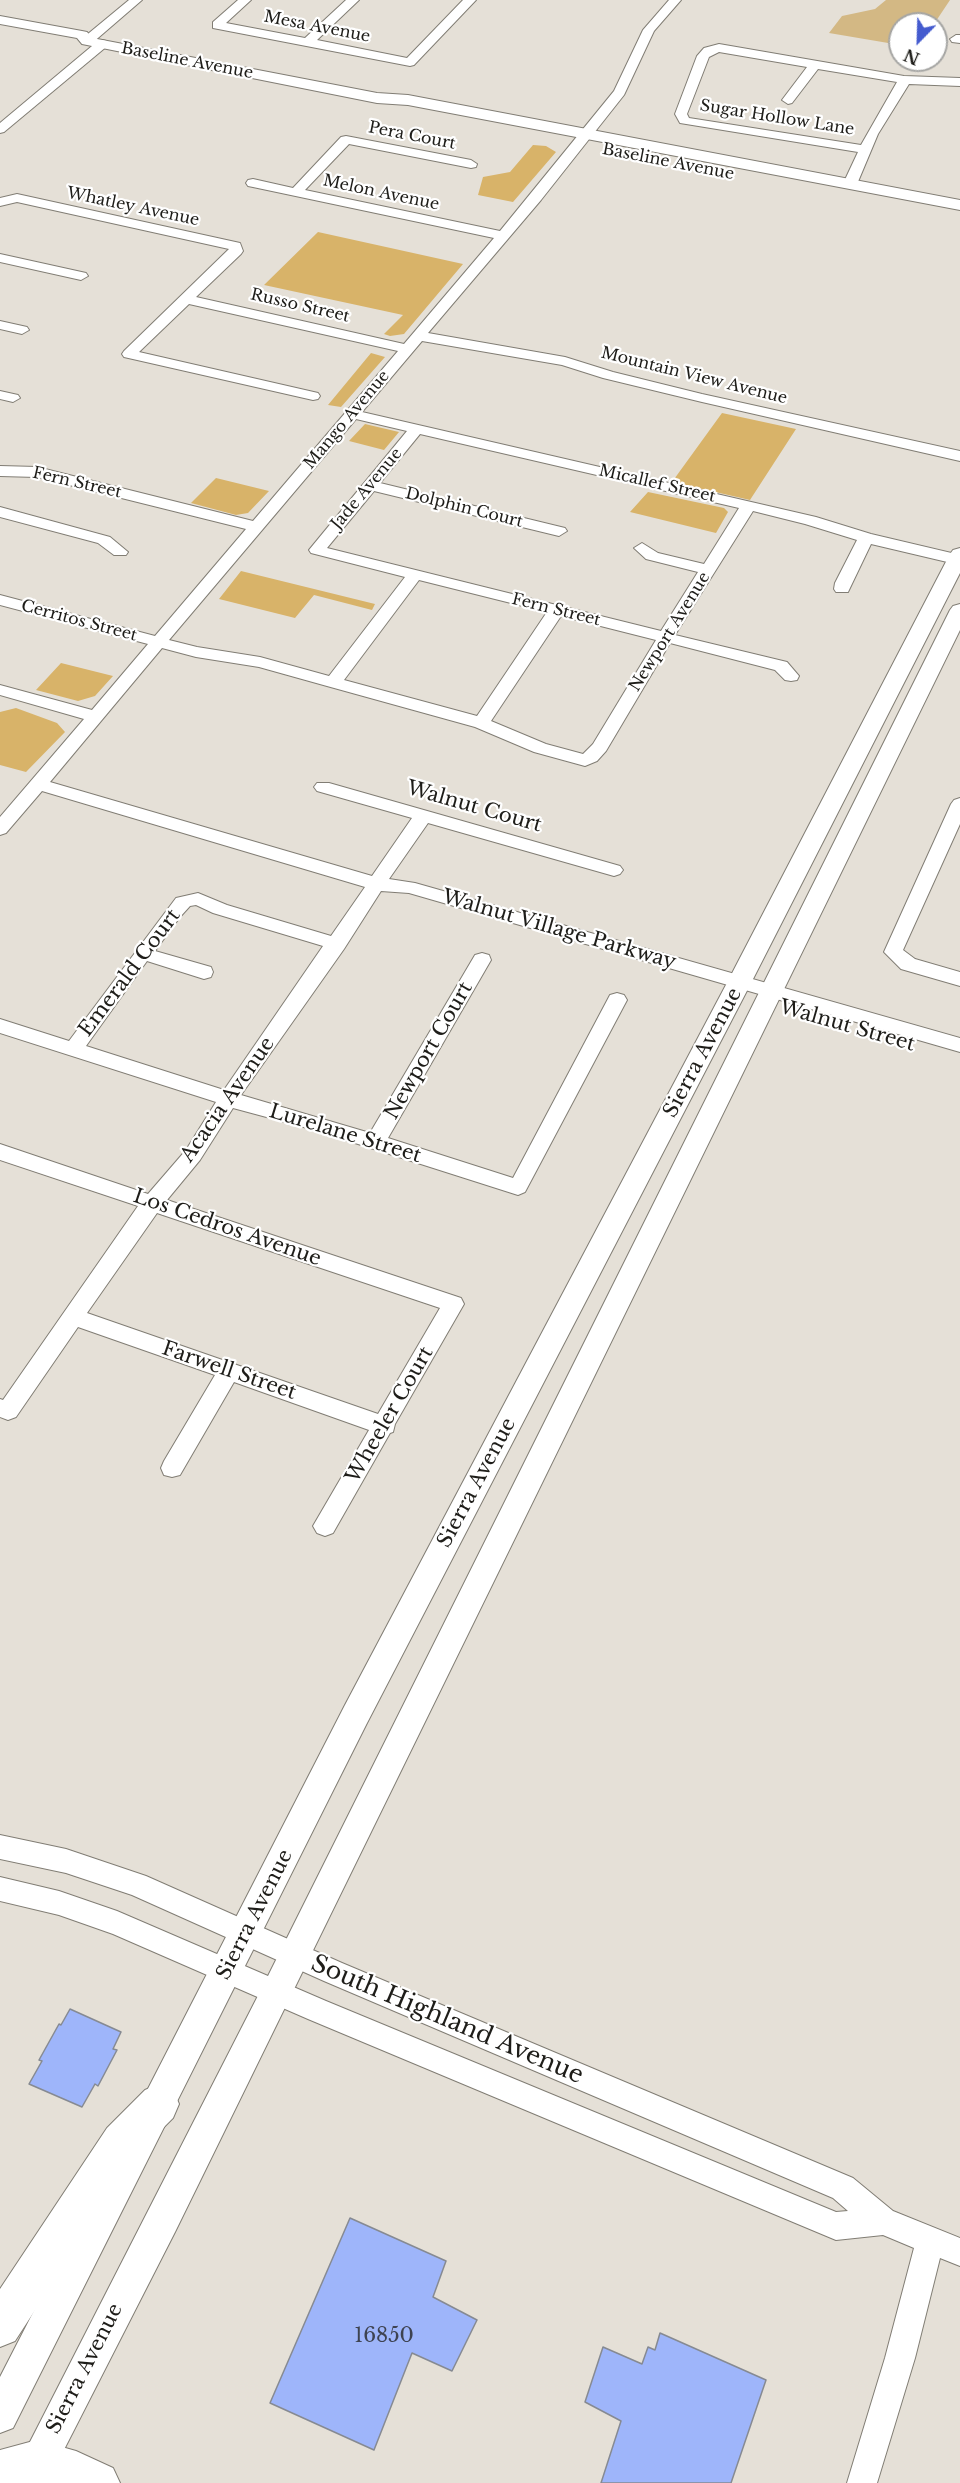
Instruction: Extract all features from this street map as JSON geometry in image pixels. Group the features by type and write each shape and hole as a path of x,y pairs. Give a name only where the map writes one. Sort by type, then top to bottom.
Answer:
{"highway":[{"path":"0,2326 121,2142 159,2104"},
{"path":"21,2472 76,2473 98,2483"}],"main road":[{"name":"Baseline Avenue","path":"0,20 82,35 95,42 377,98 402,108 850,184 960,205"},
{"path":"0,28 74,42 95,42"},
{"name":"Baseline Avenue","path":"582,139 960,220"},
{"name":"Sierra Avenue","path":"0,2415 356,1714 959,558"},
{"name":"Sierra Avenue","path":"21,2472 163,2220 960,610"}],"street":[{"path":"0,129 95,42 136,0"},
{"name":"Mesa Avenue","path":"245,0 217,25 410,62 470,0"},
{"path":"308,42 353,0"},
{"name":"Mango Avenue","path":"0,829 504,236 620,92 649,30 675,0"},
{"name":"Sugar Hollow Lane","path":"815,64 719,48 712,49 703,56 681,114 684,120 795,140 866,149"},
{"path":"788,100 815,64 904,80 960,82"},
{"path":"850,184 866,149 904,80"},
{"name":"Pera Court","path":"296,192 346,140 471,164"},
{"name":"Melon Avenue","path":"253,183 504,236"},
{"name":"Whatley Avenue","path":"0,202 11,198 23,200 235,246 236,251 186,299"},
{"path":"0,258 81,276"},
{"path":"186,299 129,354 312,396"},
{"name":"Russo Street","path":"186,299 407,349"},
{"path":"0,325 22,330"},
{"name":"Mountain View Avenue","path":"419,336 549,358 702,398 960,456"},
{"name":"Micallef Street","path":"352,414 749,505 810,520 866,538 959,558"},
{"name":"Jade Avenue","path":"317,550 417,428"},
{"name":"Fern Street","path":"0,471 37,472 258,527"},
{"name":"Dolphin Court","path":"369,485 559,531"},
{"name":"Newport Avenue","path":"481,723 540,748 575,759 585,760 591,757 600,747 749,505"},
{"path":"0,512 104,540 120,552"},
{"path":"842,589 866,538"},
{"path":"642,548 652,555 708,570"},
{"name":"Fern Street","path":"317,550 781,666 792,676"},
{"path":"333,682 415,575"},
{"name":"Cerritos Street","path":"0,600 196,652 260,662 481,723"},
{"path":"481,723 557,610"},
{"path":"1,692 94,716"},
{"name":"Walnut Village Parkway","path":"38,784 378,884 402,899 737,987"},
{"name":"Walnut Court","path":"322,787 614,870"},
{"path":"960,804 893,952 908,964 960,979"},
{"name":"Acacia Avenue","path":"4,1409 73,1317 152,1203 193,1155 228,1100 423,816"},
{"name":"Emerald Court","path":"73,1049 183,902 198,899 220,909 337,944"},
{"path":"145,954 204,972"},
{"name":"Newport Court","path":"375,1142 482,960"},
{"name":"Walnut Street","path":"737,987 960,1045"},
{"name":"Walnut Street","path":"768,996 960,1059"},
{"name":"Lurelane Street","path":"0,1026 228,1100 313,1122 518,1187 617,1000"},
{"name":"Los Cedros Avenue","path":"2,1156 152,1203 453,1304"},
{"name":"Wheeler Court","path":"325,1526 385,1426 453,1304"},
{"name":"Farwell Street","path":"73,1317 385,1426"},
{"path":"172,1468 229,1371"},
{"name":"South Highland Avenue","path":"0,1847 33,1853 102,1872 137,1885 245,1934 843,2188 883,2221 960,2252"},
{"name":"South Highland Avenue","path":"0,1889 59,1903 117,1923 226,1972 836,2226 883,2221"},
{"path":"862,2483 900,2358 930,2240"}],"shaded area":[{"path":"886,0 950,0 942,12 888,12 888,43 829,33 842,16 875,9"},
{"path":"533,145 546,146 556,152 513,202 478,195 483,177 510,172"},
{"path":"318,232 463,264 404,334 390,336 384,334 403,315 264,285"},
{"path":"371,353 385,357 341,407 328,405"},
{"path":"722,413 796,429 750,500 672,482"},
{"path":"365,424 399,432 384,450 349,441"},
{"path":"216,478 269,491 248,513 236,515 191,503"},
{"path":"648,492 724,508 728,512 716,533 630,512"},
{"path":"241,571 375,604 372,610 314,595 295,618 219,599"},
{"path":"61,663 113,676 95,696 78,701 36,690"},
{"path":"16,708 57,723 65,732 26,772 0,765 0,712"}],"building":[{"path":"70,2009 121,2032 113,2049 117,2050 98,2086 95,2084 82,2107 29,2084 42,2061 39,2060"},
{"path":"350,2218 446,2261 433,2297 477,2320 452,2371 412,2353 374,2450 270,2403"},
{"path":"660,2333 766,2380 731,2483 601,2483 621,2421 585,2402 603,2347 642,2364 648,2347 655,2350"}]}
